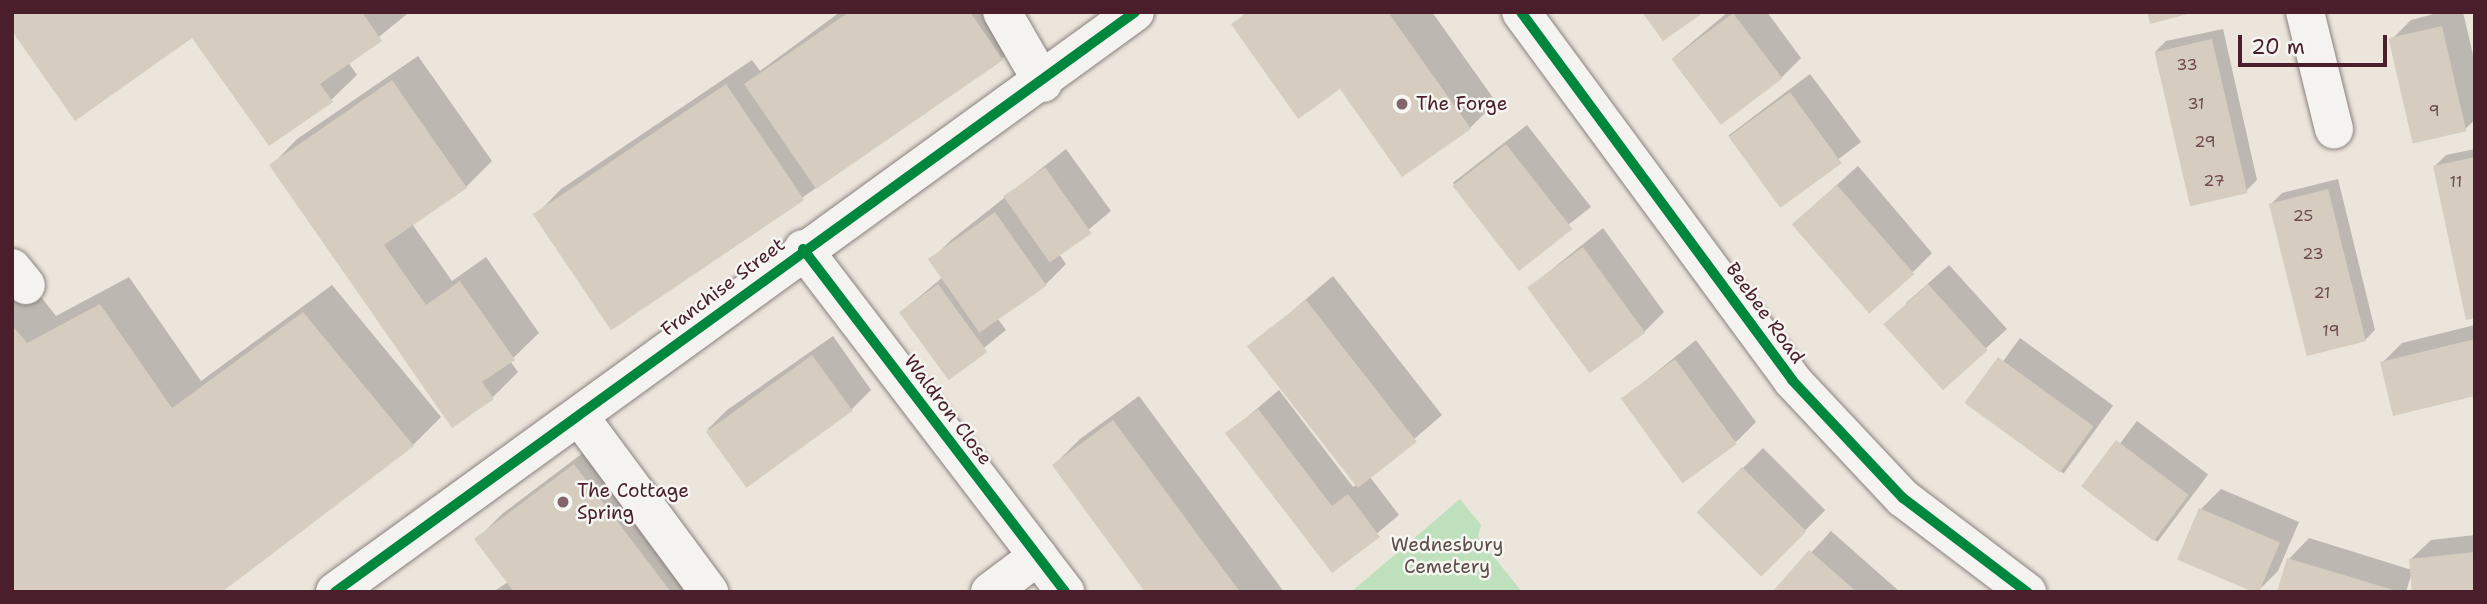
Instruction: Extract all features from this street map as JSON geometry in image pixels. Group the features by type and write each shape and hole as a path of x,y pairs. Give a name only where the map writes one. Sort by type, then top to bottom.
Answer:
{"street":[{"path":"1002,12 1043,83"},
{"name":"Franchise Street","path":"335,592 579,416 803,249 1043,83 1135,12"},
{"name":"Beebee Road","path":"1521,12 1792,380 1902,498 2027,592"},
{"path":"2305,12 2334,129"},
{"name":"Waldron Close","path":"803,249 1065,592"},
{"path":"579,416 709,592"},
{"path":"990,592 1038,556"}],"green space":[{"name":"Wednesbury Cemetery","path":"1460,499 1481,525 1478,537 1522,592 1351,592"}],"building":[{"path":"12,12 362,12 382,41 320,84 333,102 269,146 192,38 75,121 12,31"},
{"path":"849,12 970,12 1003,60 816,189 744,84"},
{"name":"The Forge","path":"1248,12 1388,12 1471,129 1402,177 1340,89 1298,119 1231,24"},
{"path":"1642,12 1704,12 1663,41"},
{"path":"2147,12 2191,12 2191,13 2150,24"},
{"path":"1733,13 1782,78 1721,125 1672,59"},
{"path":"2442,26 2466,131 2413,144 2388,38"},
{"path":"2212,39 2248,193 2190,206 2155,52"},
{"path":"392,80 467,188 384,245 426,305 460,281 515,360 482,382 494,399 452,428 269,165"},
{"path":"726,84 804,200 611,330 533,214"},
{"path":"1790,92 1842,163 1780,208 1729,137"},
{"path":"1506,144 1572,229 1519,271 1452,186"},
{"path":"2475,157 2475,318 2466,320 2433,166"},
{"path":"1045,167 1091,233 1050,263 1003,196"},
{"path":"1837,185 1914,274 1869,313 1792,224"},
{"path":"2328,189 2366,341 2307,356 2269,204"},
{"path":"995,212 1047,286 979,333 928,259"},
{"path":"1583,247 1645,333 1589,373 1527,288"},
{"path":"938,284 987,352 949,380 899,312"},
{"path":"1928,284 1988,350 1943,390 1883,324"},
{"path":"1306,300 1417,442 1358,488 1247,346"},
{"path":"100,304 172,408 303,312 414,446 222,592 12,592 12,325 27,343"},
{"path":"2475,339 2475,396 2393,416 2380,362"},
{"path":"812,355 853,411 747,488 706,432"},
{"path":"1998,357 2093,426 2060,472 1964,403"},
{"path":"1675,359 1737,444 1683,483 1621,398"},
{"path":"1258,409 1332,506 1348,494 1380,537 1332,573 1225,433"},
{"path":"1113,420 1240,592 1145,592 1052,465"},
{"path":"2116,440 2189,495 2154,541 2081,486"},
{"name":"The Cottage Spring","path":"574,464 671,592 514,592 474,539"},
{"path":"1742,467 1806,531 1761,577 1697,512"},
{"path":"2199,508 2280,542 2259,592 2177,560"},
{"path":"1809,550 1857,592 1772,592"},
{"path":"2475,552 2475,592 2412,592 2409,559"},
{"path":"2287,558 2397,591 2397,592 2277,592"}],"cycle path":[{"path":"335,592 1135,12"},
{"path":"1521,12 1792,380 1903,498 2027,592"},
{"path":"803,249 1065,592"}],"place":[{"name":"The Forge","path":"1402,104"},
{"name":"The Cottage Spring","path":"563,502"}]}
